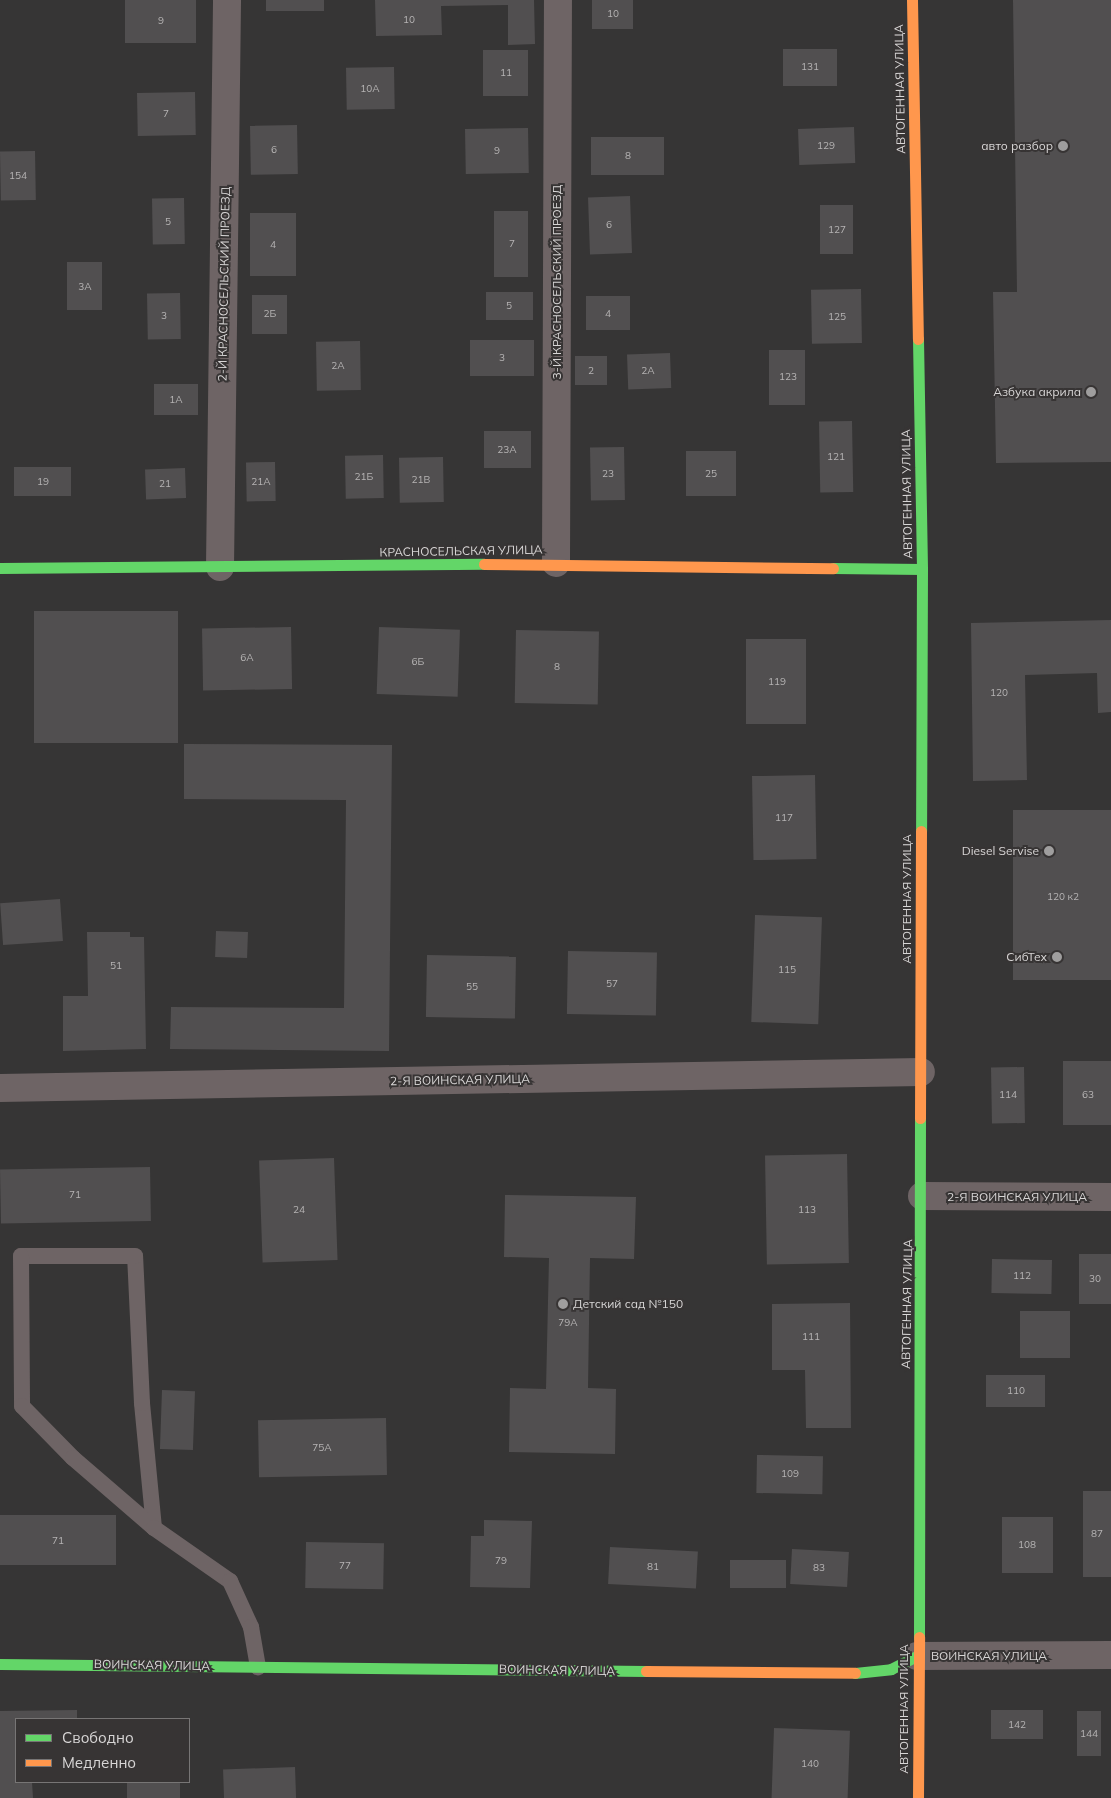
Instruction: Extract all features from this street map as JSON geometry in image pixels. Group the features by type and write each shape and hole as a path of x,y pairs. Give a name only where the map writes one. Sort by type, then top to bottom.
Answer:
{"street":[{"name":"2-Й КРАСНОСЕЛЬСКИЙ ПРОЕЗД","path":"220,567 227,0"},
{"name":"3-Й КРАСНОСЕЛЬСКИЙ ПРОЕЗД","path":"556,563 558,0"},
{"name":"АВТОГЕННАЯ УЛИЦА","path":"912,0 922,570 922,1196 917,1656 918,1798"},
{"name":"КРАСНОСЕЛЬСКАЯ УЛИЦА","path":"0,568 556,563 922,570"},
{"name":"2-Я ВОИНСКАЯ УЛИЦА","path":"0,1088 921,1072"},
{"name":"2-Я ВОИНСКАЯ УЛИЦА","path":"922,1196 1111,1197"},
{"name":"ВОИНСКАЯ УЛИЦА","path":"0,1664 862,1673 891,1669 917,1656 1111,1655"}],"lane":[{"path":"154,1528 142,1403 135,1256 21,1256 22,1406 73,1458 154,1528 230,1581 251,1627 258,1667"}],"building":[{"path":"125,0 196,0 196,43 125,43"},
{"path":"266,0 324,0 324,11 266,11"},
{"path":"375,0 534,0 535,44 508,45 508,5 441,6 442,35 376,36"},
{"path":"592,0 633,0 633,29 592,29"},
{"name":"авто разбор","path":"1013,0 1111,0 1111,462 996,463 993,292 1017,292"},
{"path":"783,49 837,49 837,86 783,86"},
{"path":"483,50 528,50 528,96 483,96"},
{"path":"394,67 395,109 347,110 346,68"},
{"path":"195,92 196,135 138,136 137,93"},
{"path":"297,125 298,174 251,175 250,126"},
{"path":"854,127 855,163 799,165 798,129"},
{"path":"528,128 529,173 466,174 465,129"},
{"path":"591,137 664,137 664,175 591,175"},
{"path":"35,151 36,200 1,201 0,152"},
{"path":"630,196 632,253 590,254 588,197"},
{"path":"184,198 185,244 153,245 152,199"},
{"path":"820,205 853,205 853,254 820,254"},
{"path":"494,211 528,211 528,277 494,277"},
{"path":"250,213 296,213 296,276 250,276"},
{"path":"67,262 102,262 102,310 67,310"},
{"path":"861,289 862,343 812,344 811,290"},
{"path":"486,292 533,292 533,320 486,320"},
{"path":"180,293 181,339 148,340 147,294"},
{"path":"252,295 287,295 287,334 252,334"},
{"path":"586,296 630,296 630,330 586,330"},
{"path":"470,340 534,340 534,376 470,376"},
{"path":"360,341 361,390 317,391 316,342"},
{"path":"769,350 805,350 805,405 769,405"},
{"path":"670,353 671,388 628,389 627,355"},
{"path":"575,356 607,356 607,385 575,385"},
{"path":"154,384 198,384 198,415 154,415"},
{"path":"852,421 853,492 820,493 819,422"},
{"path":"484,431 531,431 531,468 484,468"},
{"path":"624,447 625,500 591,501 590,448"},
{"path":"686,451 736,451 736,496 686,496"},
{"path":"383,455 384,498 346,499 345,456"},
{"path":"443,457 444,502 400,503 399,458"},
{"path":"275,462 276,501 247,502 246,463"},
{"path":"14,467 71,467 71,496 14,496"},
{"path":"185,468 186,498 146,499 145,469"},
{"path":"34,611 178,611 178,743 34,743"},
{"path":"1111,620 1111,712 1098,713 1097,673 1025,675 1027,780 973,781 971,623"},
{"path":"291,627 292,689 203,691 202,629"},
{"path":"379,627 460,630 458,697 377,694"},
{"path":"516,630 599,631 598,704 515,703"},
{"path":"746,639 806,639 806,724 746,724"},
{"path":"184,744 392,745 389,1051 170,1049 171,1007 344,1008 346,800 184,799"},
{"path":"815,775 816,859 753,860 752,776"},
{"path":"1013,810 1111,810 1111,980 1013,980"},
{"path":"60,899 63,941 3,945 0,903"},
{"path":"755,915 822,917 818,1024 751,1022"},
{"path":"216,931 248,932 247,958 215,957"},
{"path":"87,932 130,932 130,937 144,937 146,1049 63,1051 63,996 88,996"},
{"path":"568,951 657,953 656,1016 567,1014"},
{"path":"427,955 516,957 515,1019 426,1017"},
{"path":"1063,1061 1111,1061 1111,1125 1063,1125"},
{"path":"1024,1067 1025,1123 992,1124 991,1068"},
{"path":"847,1154 849,1263 767,1264 765,1155"},
{"path":"334,1158 338,1260 263,1263 259,1161"},
{"path":"150,1167 151,1221 1,1224 0,1170"},
{"path":"505,1195 636,1197 634,1259 590,1258 588,1388 616,1389 615,1454 509,1452 510,1388 546,1389 549,1258 504,1257"},
{"path":"1079,1254 1111,1254 1111,1304 1079,1304"},
{"path":"992,1259 1052,1260 1051,1294 991,1293"},
{"path":"850,1303 851,1428 806,1428 805,1370 772,1370 772,1304"},
{"path":"1020,1311 1070,1311 1070,1358 1020,1358"},
{"path":"986,1375 1045,1375 1045,1407 986,1407"},
{"path":"162,1390 195,1391 193,1450 160,1449"},
{"path":"386,1418 387,1475 259,1477 258,1420"},
{"path":"757,1455 823,1456 822,1494 756,1493"},
{"path":"1083,1491 1111,1491 1111,1577 1083,1577"},
{"path":"0,1515 116,1515 116,1565 0,1565"},
{"path":"1002,1517 1053,1517 1053,1573 1002,1573"},
{"path":"484,1520 532,1521 530,1588 470,1587 471,1536 484,1536"},
{"path":"306,1542 384,1543 383,1589 305,1588"},
{"path":"610,1547 698,1552 696,1589 608,1584"},
{"path":"792,1549 849,1552 847,1587 790,1584"},
{"path":"730,1560 786,1560 786,1588 730,1588"},
{"path":"77,1710 77,1718 15,1718 15,1783 32,1783 33,1798 0,1798 0,1711"},
{"path":"991,1710 1043,1710 1043,1739 991,1739"},
{"path":"1077,1711 1101,1711 1101,1756 1077,1756"},
{"path":"774,1728 850,1731 848,1798 772,1798"},
{"path":"295,1767 296,1798 224,1798 223,1770"},
{"path":"127,1783 180,1783 180,1798 127,1798"}],"traffic: fast":[{"path":"918,339 922,569 921,831"},
{"path":"0,568 484,564"},
{"path":"833,568 922,569"},
{"path":"919,1637 920,1118"},
{"path":"855,1673 891,1669 917,1656"},
{"path":"0,1664 646,1671"}],"traffic: slow":[{"path":"912,0 918,339"},
{"path":"484,564 833,568"},
{"path":"920,1118 921,831"},
{"path":"918,1798 919,1637"},
{"path":"646,1671 855,1673"}],"place":[{"name":"авто разбор","path":"1063,146"},
{"name":"Азбука акрила","path":"1091,392"},
{"name":"Diesel Servise","path":"1049,851"},
{"name":"СибТех","path":"1057,957"},
{"name":"Детский сад №150","path":"563,1304"}]}
